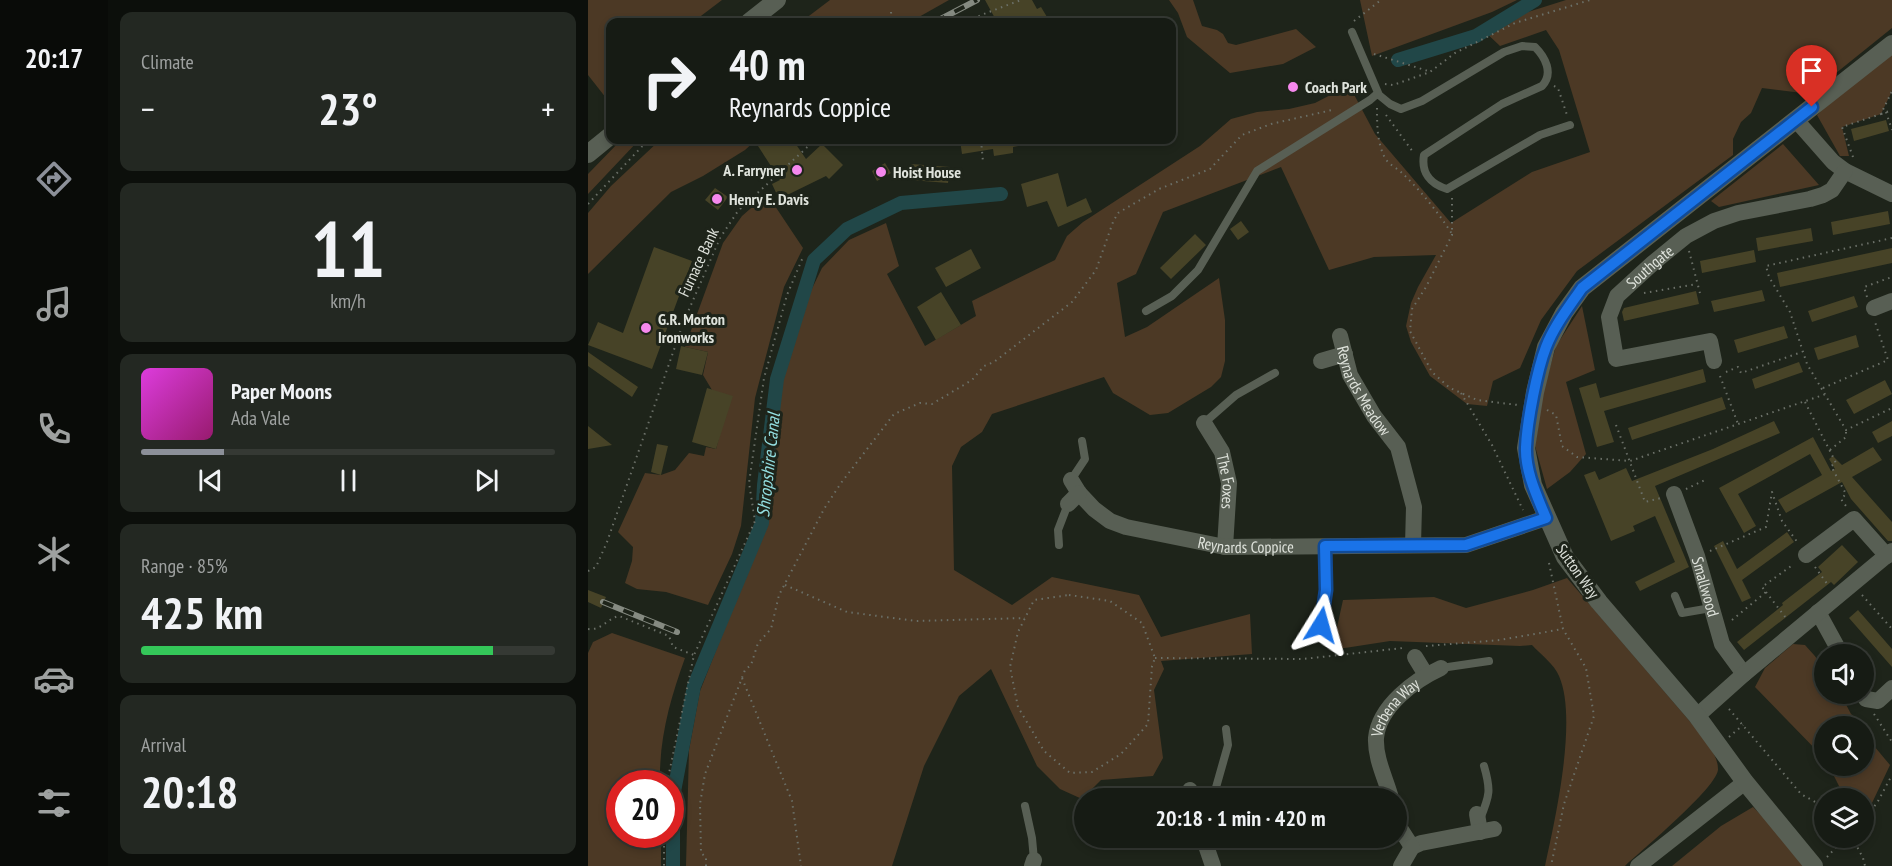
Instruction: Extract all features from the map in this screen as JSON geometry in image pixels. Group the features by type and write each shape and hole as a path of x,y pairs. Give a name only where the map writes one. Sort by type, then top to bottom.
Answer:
{"street":[{"path":"752,18 766,3"},
{"name":"Sutton Way","path":"1819,863 1745,782 1697,716 1599,602 1538,520 1526,448 1534,392 1546,347 1564,313 1582,288 1892,44"},
{"path":"1796,120 1833,162 1849,165 1892,194"},
{"path":"588,154 606,139"},
{"name":"Southgate","path":"1714,361 1710,341 1616,359 1609,317 1617,296 1686,236 1714,221 1738,213 1823,195 1832,190 1849,165"},
{"path":"1872,309 1892,302"},
{"name":"Reynards Meadow","path":"1340,336 1350,375 1374,416 1398,447 1414,507 1413,545"},
{"path":"1321,361 1345,354"},
{"name":"The Foxes","path":"1204,423 1222,452 1229,483 1225,547"},
{"name":"Reynards Coppice","path":"1072,492 1110,521 1126,527 1225,547 1466,545 1538,520"},
{"name":"Smallwood","path":"1674,494 1697,556 1722,644 1744,674"},
{"path":"1697,716 1889,554 1854,519 1806,555"},
{"path":"1818,612 1836,644"},
{"path":"1417,650 1426,675"},
{"name":"Verbena Way","path":"1387,788 1382,775 1376,738 1388,711 1412,685 1441,668"},
{"path":"1874,699 1878,700 1892,688"},
{"path":"1638,866 1745,782"},
{"path":"1401,866 1412,847 1482,825"},
{"path":"1407,839 1412,847"},
{"path":"1207,848 1213,866"}],"lane":[{"path":"1352,32 1378,92 1389,104 1401,108 1422,101 1504,52 1522,46 1534,47 1545,57 1548,74 1542,86 1502,104 1424,155 1422,165 1427,177 1436,186 1447,189 1540,135 1570,123"},
{"path":"1146,311 1172,296 1198,270 1257,171 1370,100 1378,92"},
{"path":"1204,423 1236,395 1275,374"},
{"path":"1059,544 1058,530 1085,459 1082,441"},
{"path":"1321,625 1326,590 1325,546"},
{"path":"1676,596 1682,613 1712,608"},
{"path":"1441,668 1489,661"},
{"path":"1216,788 1228,745 1227,729"},
{"path":"1482,825 1490,786 1484,766"},
{"path":"1025,806 1032,838 1033,863"}],"path":[{"path":"981,18 1021,0"},
{"path":"1354,21 1381,0"},
{"path":"1452,234 1431,204 1401,172 1385,159 1377,128 1375,100 1381,84 1393,85 1430,72 1455,53 1515,23 1590,0"},
{"path":"891,12 892,18"},
{"path":"1360,48 1430,72"},
{"path":"1558,88 1570,123"},
{"path":"1881,114 1892,91"},
{"path":"706,866 706,857 701,853 700,804 705,774 742,677 750,665 758,643 771,629 779,596 824,509 894,414 920,403 932,404 972,380 984,366 994,362 1072,302 1096,270 1118,213 1159,189 1210,169 1242,135 1271,124 1340,107"},
{"path":"1849,165 1842,127 1892,110"},
{"path":"1886,112 1892,130"},
{"path":"1393,123 1412,152"},
{"path":"588,204 644,144"},
{"name":"Furnace Bank","path":"588,570 597,567 607,542 684,321 720,238 738,211 810,144"},
{"path":"981,144 982,162"},
{"path":"1451,186 1452,234 1426,287 1412,309 1410,332 1432,372 1450,388 1477,399 1520,405"},
{"path":"1686,236 1701,297"},
{"path":"1829,450 1846,437 1846,430 1827,394 1807,364 1790,312 1769,277 1766,267 1892,238"},
{"path":"670,770 694,655 755,521 748,483 764,378 787,295 803,257"},
{"path":"1823,388 1890,360 1864,287 1892,277"},
{"path":"1617,296 1697,284"},
{"path":"1738,424 1719,374 1738,367 1741,373 1802,352"},
{"path":"1461,393 1492,445 1520,504 1538,520"},
{"path":"1543,408 1556,415 1562,446 1577,457 1630,461 1827,394"},
{"path":"1805,402 1836,463 1831,466 1846,494 1841,499 1854,519"},
{"path":"1846,430 1892,408"},
{"path":"1616,425 1646,502 1674,494 1705,480"},
{"path":"1697,556 1766,527 1772,492 1782,520 1837,597"},
{"path":"1796,631 1762,586 1806,555"},
{"path":"1547,559 1551,568 1563,629 1586,668 1594,716 1564,804 1551,866"},
{"path":"1853,584 1892,629"},
{"path":"784,585 847,612 916,621 1025,618"},
{"path":"1718,631 1766,592"},
{"path":"1069,595 1110,601 1142,623 1155,658 1152,666 1148,724 1120,754 1092,772 1070,773 1044,751 1018,707 1010,667 1018,632 1034,600 1069,595"},
{"path":"588,629 592,630 619,616 669,636 673,646 694,655"},
{"path":"1155,658 1303,659 1417,650 1500,640 1563,629"},
{"path":"742,677 792,801 801,866"},
{"path":"1718,697 1801,794 1814,801"},
{"path":"1869,704 1892,742"},
{"path":"1874,807 1892,775"},
{"path":"664,848 664,866"},
{"path":"1819,863 1835,848"},
{"path":"1858,848 1865,866"}],"shaded area":[{"path":"588,0 722,0 698,18 606,18 606,98 588,75"},
{"path":"830,0 949,0 917,18 806,18"},
{"path":"1169,0 1193,0 1202,26 1217,30 1223,34 1228,43 1236,45 1296,29 1316,47 1283,64 1230,73 1187,37 1178,13"},
{"path":"1360,0 1517,0 1492,12 1372,56"},
{"path":"1566,0 1892,0 1892,28 1810,94 1762,88 1751,113 1741,122 1733,139 1733,155 1577,271 1541,320 1520,368 1493,381 1487,406 1467,404 1430,376 1411,342 1406,326 1411,303 1436,255 1374,257 1329,270 1281,167 1163,212 1136,274 1117,283 1125,337 1147,327 1219,278 1225,320 1225,361 1221,377 1211,387 1168,413 1150,415 1113,393 1104,377 992,414 982,432 961,447 952,466 954,570 1012,605 1052,577 1139,595 1161,637 1250,614 1252,654 1161,661 1164,669 1154,690 1163,758 1153,776 1101,780 1093,788 1074,788 1074,795 1060,789 1037,766 991,669 959,696 924,766 892,866 686,866 689,750 700,691 769,510 767,452 780,377 803,307 822,268 849,240 886,223 899,266 887,274 925,346 976,316 972,301 1055,260 1067,236 1083,222 1200,146 1231,119 1257,112 1289,109 1315,103 1350,87 1375,134 1451,223 1532,172 1590,152 1559,50 1546,30 1500,46 1480,27"},
{"path":"1892,51 1892,91 1881,114 1842,127 1849,156 1840,156 1817,115 1857,77"},
{"path":"617,144 635,144 588,194 588,174"},
{"path":"656,144 752,144 703,176 671,192 588,274 588,213 611,186"},
{"path":"1783,144 1819,185 1719,207 1711,201"},
{"path":"767,194 803,248 784,287 755,398 741,526 732,554 708,605 666,592 637,589 625,583 632,561 633,547 618,532 645,473 661,475 675,470 689,453 704,456 706,447 716,449 724,419 703,375 708,352 685,347 723,243 742,216"},
{"path":"1582,306 1595,370 1566,382 1586,454 1570,472 1547,489 1535,446 1543,392 1556,346"},
{"path":"1567,578 1699,732 1716,759 1718,769 1706,789 1625,866 1545,866 1563,770 1566,717 1559,676 1551,664 1532,645 1390,641 1332,650 1343,600 1434,597 1466,608 1533,590"},
{"path":"612,633 685,658 666,719 660,770 606,770 606,848 661,848 661,866 588,866 588,653 593,642"},
{"path":"1793,644 1805,645 1814,656 1814,704 1846,704 1853,716 1814,716 1814,748 1755,687 1765,668"},
{"path":"1874,746 1890,765 1874,799 1874,788 1840,788 1834,776 1874,776"},
{"path":"1753,807 1772,826 1804,866 1672,866 1721,826"}],"building":[{"path":"985,0 1032,0 1037,9 1041,7 1047,17 1045,18 995,18"},
{"path":"1886,120 1889,131 1854,141 1851,129"},
{"path":"761,144 796,144 806,159 822,144 843,165 829,179 826,176 779,199 772,184 780,180 758,146"},
{"path":"961,144 1018,144 1018,146 1013,147 1013,153 994,156 993,149 962,154"},
{"name":"Hoist House","path":"885,163 891,173 877,181 872,171"},
{"path":"911,164 950,167 948,183 910,180"},
{"path":"1058,173 1067,207 1086,198 1092,212 1058,227 1047,201 1027,207 1021,184"},
{"name":"Henry E. Davis","path":"715,188 728,197 718,210 705,200"},
{"path":"1888,211 1890,224 1833,235 1831,222"},
{"path":"1241,221 1249,232 1238,240 1230,229"},
{"path":"1811,228 1813,241 1758,251 1756,238"},
{"path":"1195,234 1206,245 1171,279 1160,268"},
{"name":"G.R. Morton Ironworks","path":"654,247 692,261 652,369 588,345 598,322 623,333"},
{"path":"1892,248 1892,263 1780,287 1777,273"},
{"path":"971,249 981,268 946,287 935,268"},
{"path":"1754,250 1756,262 1702,273 1700,261"},
{"path":"1762,290 1765,301 1714,312 1711,301"},
{"path":"1696,291 1699,304 1624,321 1622,312 1624,308"},
{"path":"941,292 961,325 936,340 917,307"},
{"path":"1854,296 1858,307 1812,322 1808,311"},
{"path":"1784,326 1788,338 1738,353 1734,340"},
{"path":"1856,335 1859,347 1818,360 1814,348"},
{"path":"681,346 708,352 702,375 676,369"},
{"path":"588,352 638,387 632,397 588,366"},
{"path":"1799,362 1803,372 1755,389 1752,379"},
{"path":"1703,369 1706,382 1604,411 1614,442 1597,447 1579,388 1596,383 1600,398"},
{"path":"1885,380 1892,394 1854,414 1846,400"},
{"path":"707,388 733,396 716,449 692,442"},
{"path":"1722,397 1726,409 1632,440 1628,428"},
{"path":"1774,421 1780,433 1655,486 1689,567 1640,591 1635,582 1675,562 1655,516 1633,526 1635,531 1611,541 1584,475 1595,471 1599,480 1626,468 1632,481 1713,449"},
{"path":"1892,421 1892,436 1878,443 1872,432"},
{"path":"588,426 612,445 588,449"},
{"path":"1813,437 1831,471 1835,469 1829,459 1833,456 1842,465 1873,447 1882,460 1852,477 1892,522 1892,541 1888,541 1851,499 1842,482 1786,513 1778,500 1822,475 1810,454 1738,494 1756,526 1744,533 1719,488"},
{"path":"657,444 668,446 661,475 651,472"},
{"path":"1787,532 1794,542 1742,580 1751,598 1742,602 1714,546 1723,541 1737,569"},
{"path":"1842,545 1858,562 1834,585 1831,582 1744,650 1737,642 1822,572 1818,567"},
{"path":"588,590 606,597 601,608 588,602"},
{"path":"1858,610 1892,649 1892,667 1874,644 1849,618"}],"waterway":[{"name":"Shropshire Canal","path":"1398,60 1476,36 1535,0"},
{"name":"Shropshire Canal","path":"673,866 673,797 694,686 762,523 764,485 777,379 814,260 847,229 901,203 1001,194"}],"railway":[{"path":"943,18 977,0"},
{"path":"603,602 677,632"}],"place":[{"name":"Coach Park","path":"1293,87"},
{"name":"A. Farryner","path":"797,170"},
{"name":"Hoist House","path":"881,172"},
{"name":"Henry E. Davis","path":"717,199"},
{"name":"G.R. Morton Ironworks","path":"646,328"}],"route":[{"path":"1321,625 1326,590 1325,546 1466,545 1546,518 1533,485 1526,448 1534,392 1546,347 1564,313 1582,288 1812,107"}]}
